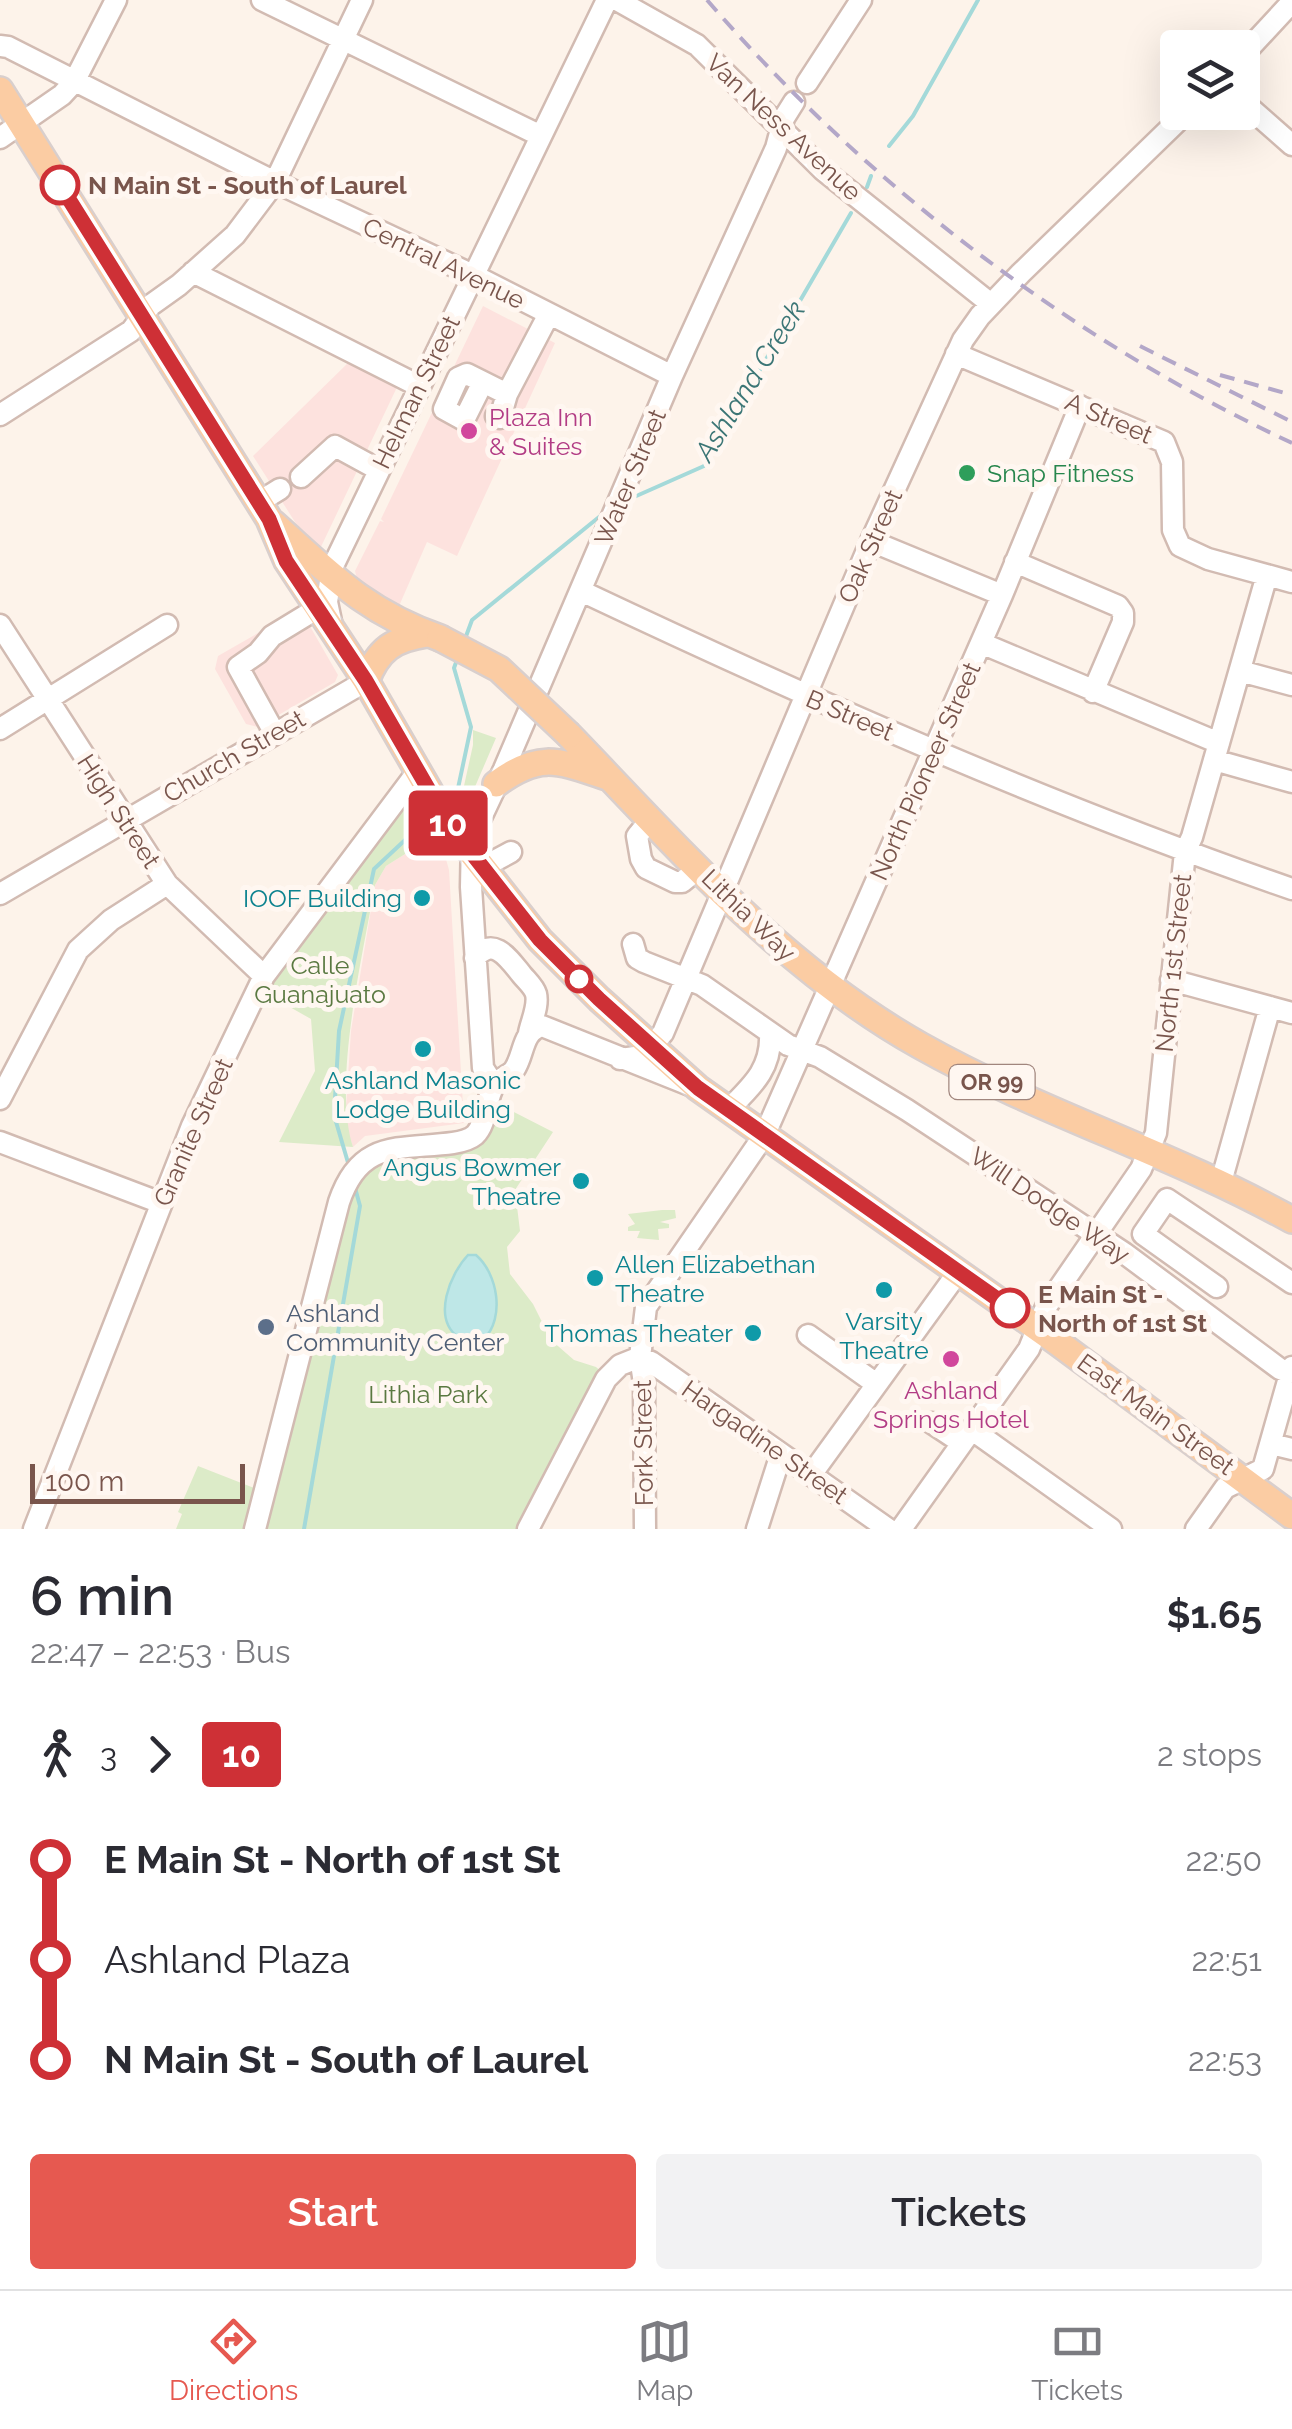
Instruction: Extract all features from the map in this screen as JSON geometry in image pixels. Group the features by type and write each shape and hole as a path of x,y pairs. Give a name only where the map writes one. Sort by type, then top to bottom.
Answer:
{"main road":[{"name":"OR 99","path":"0,90 11,132 144,316 270,504 286,561 366,681 474,866"},
{"name":"Lithia Way","path":"270,504 330,576 370,606 498,668 570,735 724,893 794,959 830,986 894,1030 972,1073 1221,1182 1292,1220"},
{"path":"366,681 388,644 404,637 434,636"},
{"path":"496,784 518,768 550,760 612,779"},
{"name":"East Main Street","path":"474,866 540,940 698,1088 958,1271 1292,1516"}],"street":[{"path":"11,132 74,82 116,0"},
{"path":"262,0 539,135"},
{"path":"0,415 131,331 151,305 235,234 275,182 362,0"},
{"name":"Helman Street","path":"325,618 330,576 606,0"},
{"name":"Van Ness Avenue","path":"617,0 696,45 823,170 990,304"},
{"path":"808,83 862,0"},
{"path":"1260,37 1292,2"},
{"name":"Central Avenue","path":"0,46 672,376"},
{"name":"Water Street","path":"474,866 476,826 776,148 785,114 794,102"},
{"path":"1260,115 1290,139"},
{"name":"Oak Street","path":"652,1047 663,1033 871,541 956,354 990,304 1169,130"},
{"path":"193,272 419,386"},
{"path":"496,416 500,418 507,394 550,314"},
{"name":"A Street","path":"956,354 1157,438 1168,447 1172,462 1172,530 1180,546 1208,559 1292,582"},
{"path":"473,406 464,420 444,409 458,378 468,374 507,394"},
{"name":"North Pioneer Street","path":"765,1134 981,643 1080,406"},
{"path":"301,477 334,446 379,470"},
{"path":"871,541 1002,594"},
{"path":"1015,562 1118,606 1123,613 1124,622 1093,692"},
{"name":"North 1st Street","path":"901,1529 1029,1348 1046,1307 1149,1152 1156,1133 1185,852 1267,575"},
{"name":"B Street","path":"581,591 805,696 1185,852 1292,889"},
{"path":"274,732 238,668 272,636 325,618"},
{"name":"High Street","path":"0,625 167,884 264,976"},
{"path":"0,729 166,626"},
{"path":"981,643 1292,782"},
{"path":"1240,671 1292,686"},
{"name":"Church Street","path":"0,894 366,681"},
{"name":"Granite Street","path":"34,1529 192,1126 264,976 418,771"},
{"path":"651,819 637,836 640,859 646,868 682,882 699,868"},
{"path":"494,1085 483,1068 474,958 474,866 511,852"},
{"path":"0,1099 78,950 111,920 167,884"},
{"name":"Will Dodge Way","path":"632,944 644,962 686,978 724,999 770,1033 907,1110 1124,1254 1280,1369 1291,1370"},
{"path":"255,1529 344,1185 355,1169 389,1148 459,1142 474,1136 482,1124 494,1085 513,1070 529,1033 537,999 534,990 500,950 490,946 474,958"},
{"path":"1171,980 1292,1014"},
{"path":"1221,1182 1270,1007"},
{"path":"529,1033 542,1026 698,1088"},
{"path":"729,1109 766,1068 770,1033"},
{"path":"620,1059 634,1060 652,1047"},
{"name":"Fork Street","path":"644,1529 644,1383 640,1358 646,1307 765,1134"},
{"path":"0,1142 161,1204"},
{"path":"1124,1254 1167,1199 1292,1283"},
{"path":"1143,1234 1217,1287"},
{"path":"811,1475 958,1271"},
{"path":"808,1336 875,1383"},
{"path":"528,1529 606,1380 620,1365 640,1358"},
{"name":"Hargadine Street","path":"640,1358 652,1362 887,1529"},
{"path":"1196,1529 1225,1488 1263,1469 1291,1370"},
{"path":"932,1423 967,1436 1111,1529"},
{"path":"1271,1444 1292,1450"},
{"path":"757,1529 781,1454"}],"shaded area":[{"name":"Plaza Inn & Suites","path":"483,306 555,343 457,556 427,542 399,606 358,583 355,571 380,521 384,522 381,519"},
{"path":"350,361 399,383 319,551 295,522 253,456"},
{"path":"300,609 338,675 335,682 258,727 246,724 215,669 218,656"},
{"path":"429,839 444,852 449,870 464,1123 365,1136 353,1147 345,1123 351,1031 375,885 386,866"}],"green space":[{"path":"473,730 496,738 468,803 462,795"},
{"name":"Calle Guanajuato","path":"407,801 429,839 386,866 375,885 348,1054 347,1120 353,1147 279,1142 315,1071 311,1019 265,993"},
{"name":"Lithia Park","path":"496,1103 553,1132 515,1190 520,1231 507,1247 510,1274 533,1304 551,1340 574,1360 596,1367 616,1385 538,1529 176,1529 182,1514 178,1512 198,1466 264,1492 355,1169 459,1142"},
{"path":"675,1210 676,1218 660,1222 669,1224 669,1228 658,1229 659,1240 637,1238 640,1231 628,1231 635,1224 628,1214"}],"water":[{"path":"468,1255 476,1255 484,1263 494,1284 495,1320 484,1339 458,1337 446,1319 450,1284"}],"waterway":[{"name":"Ashland Creek","path":"889,146 913,116 978,0"},
{"name":"Ashland Creek","path":"867,187 871,176"},
{"name":"Ashland Creek","path":"625,501 704,466 851,213"},
{"name":"Ashland Creek","path":"465,639 472,620 604,513"},
{"name":"Ashland Creek","path":"457,793 471,727 454,668 458,657"},
{"name":"Ashland Creek","path":"349,1166 334,1115 339,1031 374,869 419,827"},
{"name":"Ashland Creek","path":"304,1529 360,1206 354,1184"}],"railway":[{"path":"707,0 834,132 976,252 1130,356 1292,443"},
{"path":"1140,346 1292,422"},
{"path":"1220,375 1292,395"}],"bus line":[{"name":"10","path":"60,185 269,519 286,561 366,681 448,823 540,940 698,1088 1010,1308"}],"place":[{"name":"N Main St - South of Laurel","path":"60,185"},
{"name":"Plaza Inn & Suites","path":"469,431"},
{"name":"Snap Fitness","path":"967,473"},
{"name":"IOOF Building","path":"422,898"},
{"name":"Ashland Masonic Lodge Building","path":"423,1049"},
{"name":"Angus Bowmer Theatre","path":"581,1181"},
{"name":"Allen Elizabethan Theatre","path":"595,1278"},
{"name":"Varsity Theatre","path":"884,1290"},
{"name":"E Main St - North of 1st St","path":"1010,1308"},
{"name":"Ashland Community Center","path":"266,1327"},
{"name":"Thomas Theater","path":"753,1333"},
{"name":"Ashland Springs Hotel","path":"951,1359"}]}
